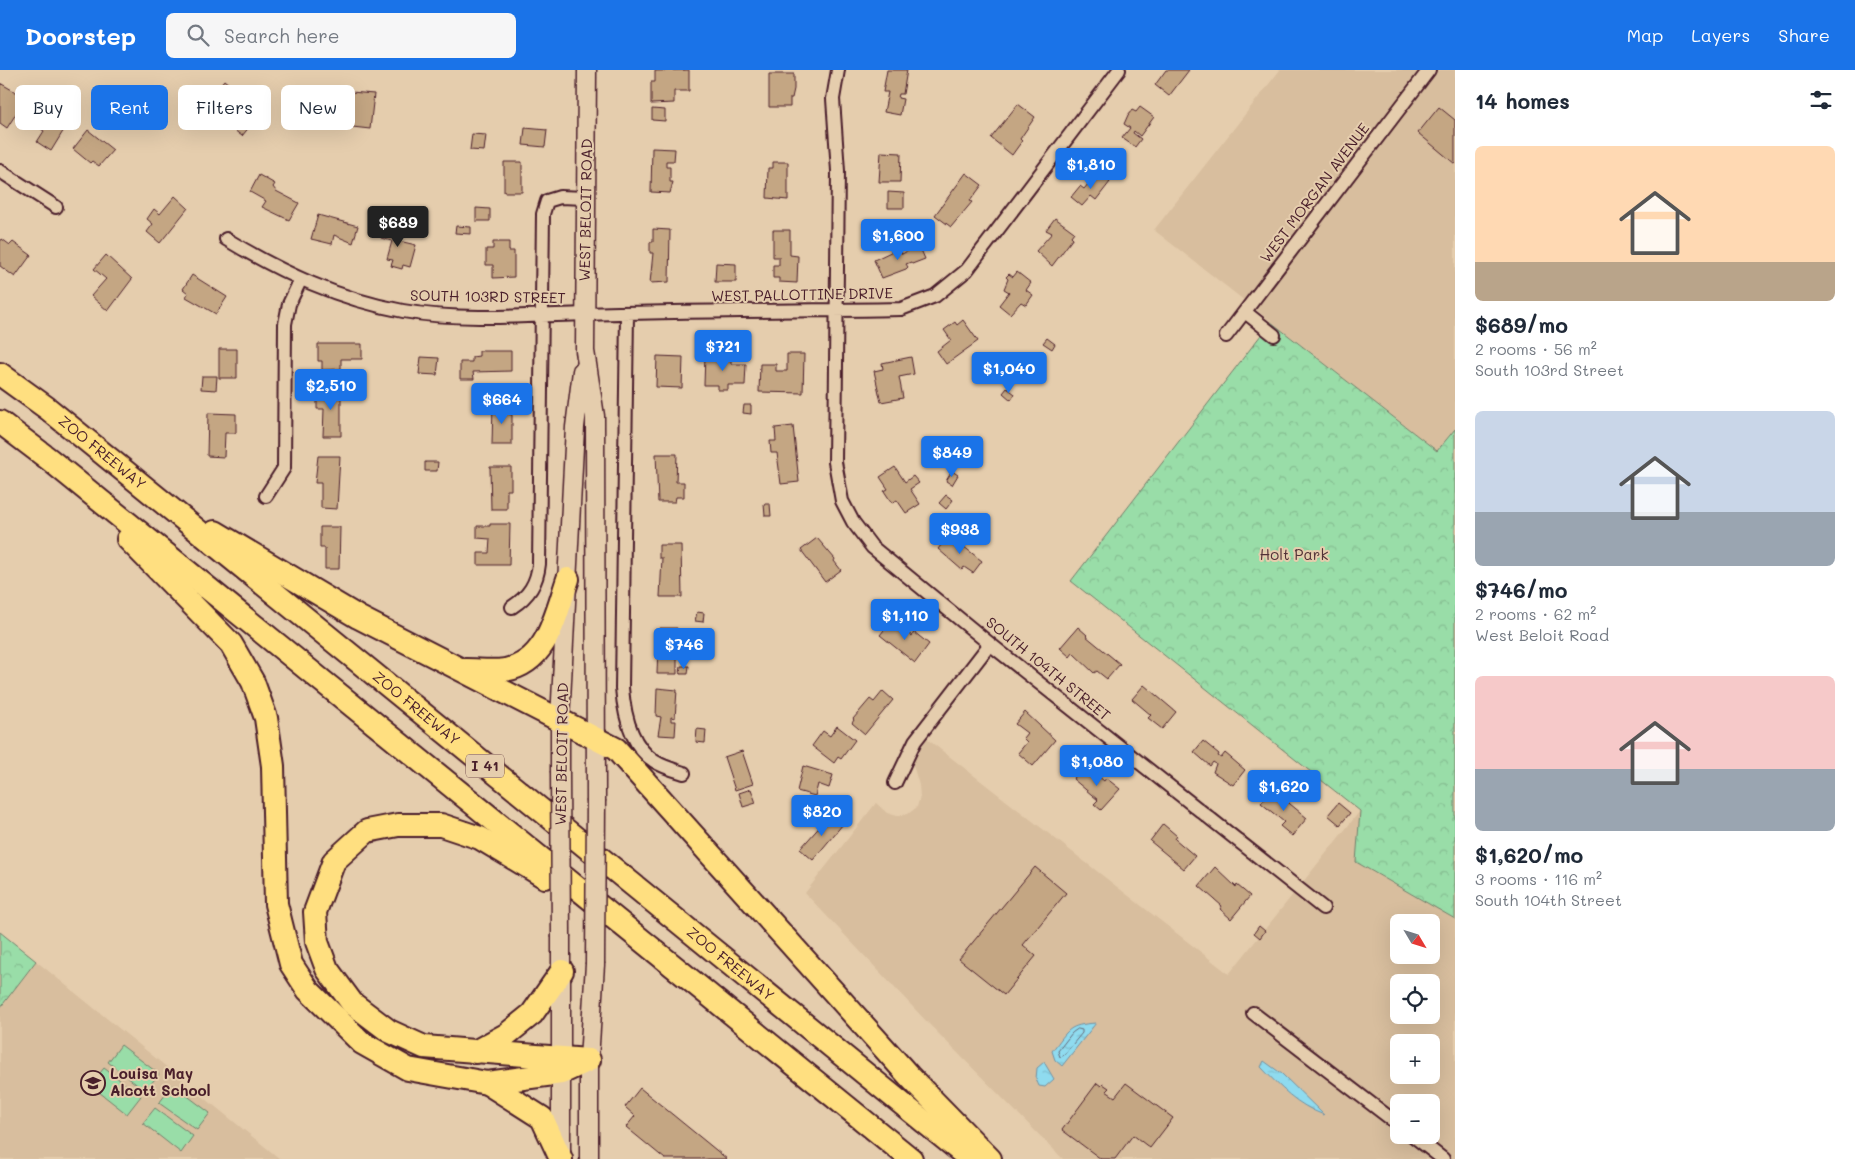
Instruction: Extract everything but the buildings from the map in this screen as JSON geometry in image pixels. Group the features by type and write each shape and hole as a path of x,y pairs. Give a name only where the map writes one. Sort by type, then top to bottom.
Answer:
{"highway":[{"name":"ZOO FREEWAY","path":"0,374 48,408 146,490 970,1159"},
{"name":"I 41","path":"0,422 50,460 912,1159"},
{"path":"50,460 231,644 253,682 266,718 273,766 276,904 291,964 308,990 362,1043 408,1069 486,1083 542,1118 561,1159"},
{"path":"146,490 358,617 616,749 909,1076 990,1159"},
{"path":"460,670 507,670 534,655 545,643 568,579"},
{"path":"561,1065 475,1052 424,1047 389,1031 352,1003 327,969 317,942 316,912 334,861 368,831 398,825 441,825 480,838 618,922"},
{"path":"475,1052 506,1035 532,1014 543,994 562,971"},
{"path":"486,1083 589,1060"}],"main road":[{"name":"WEST BELOIT ROAD","path":"561,1159 560,720 575,426 585,351 587,70"},
{"name":"WEST BELOIT ROAD","path":"585,351 594,416 596,800 595,964 589,1060 589,1159"}],"street":[{"name":"SOUTH 104TH STREET","path":"838,70 832,99 838,171 836,470 842,501 853,522 872,546 990,644 1322,908"},
{"name":"WEST PALLOTTINE DRIVE","path":"585,314 901,309 935,296 967,270 1120,70"},
{"name":"WEST MORGAN AVENUE","path":"1226,336 1429,70"},
{"path":"0,171 56,207"},
{"path":"512,607 522,601 538,578 543,214 547,201 560,197 586,198"},
{"name":"SOUTH 103RD STREET","path":"226,239 268,265 300,281 347,298 404,311 444,315 542,316 585,314"},
{"path":"266,496 284,468 285,324 289,304 300,281"},
{"path":"1245,312 1274,335"},
{"path":"627,314 622,688 624,709 635,738 647,755 663,766 684,773"},
{"path":"895,783 915,741 990,644"},
{"path":"1253,1013 1390,1118"},
{"path":"1424,1144 1444,1159"}],"shaded area":[{"path":"1280,70 1455,70 1455,429 1437,451 1154,230"},
{"path":"927,739 1229,974 1360,811 1357,862 1455,919 1455,1159 1063,1159 929,1024 805,893 876,803 887,813 897,816 908,814 917,807 920,797 919,785 913,765 915,756"},
{"name":"Louisa May Alcott School","path":"36,961 280,1159 0,1159 0,1008"}],"green space":[{"name":"Holt Park","path":"1271,322 1437,451 1455,429 1455,919 1356,862 1360,811 1071,581"},
{"path":"0,932 36,961 0,1008"},
{"path":"121,1045 159,1074 145,1091 108,1062"},
{"path":"104,1068 141,1096 127,1114 90,1085"},
{"path":"173,1085 210,1113 197,1130 159,1103"},
{"path":"155,1108 193,1136 181,1153 143,1123"}],"water":[{"path":"1096,1023 1062,1066 1055,1060 1052,1051 1066,1033 1080,1025"},
{"path":"1264,1061 1282,1074 1324,1115 1297,1101 1282,1088 1261,1067"},
{"path":"1044,1062 1054,1079 1045,1087 1039,1086 1036,1079 1037,1068"}],"place":[{"name":"Louisa May Alcott School","path":"93,1083"}]}
